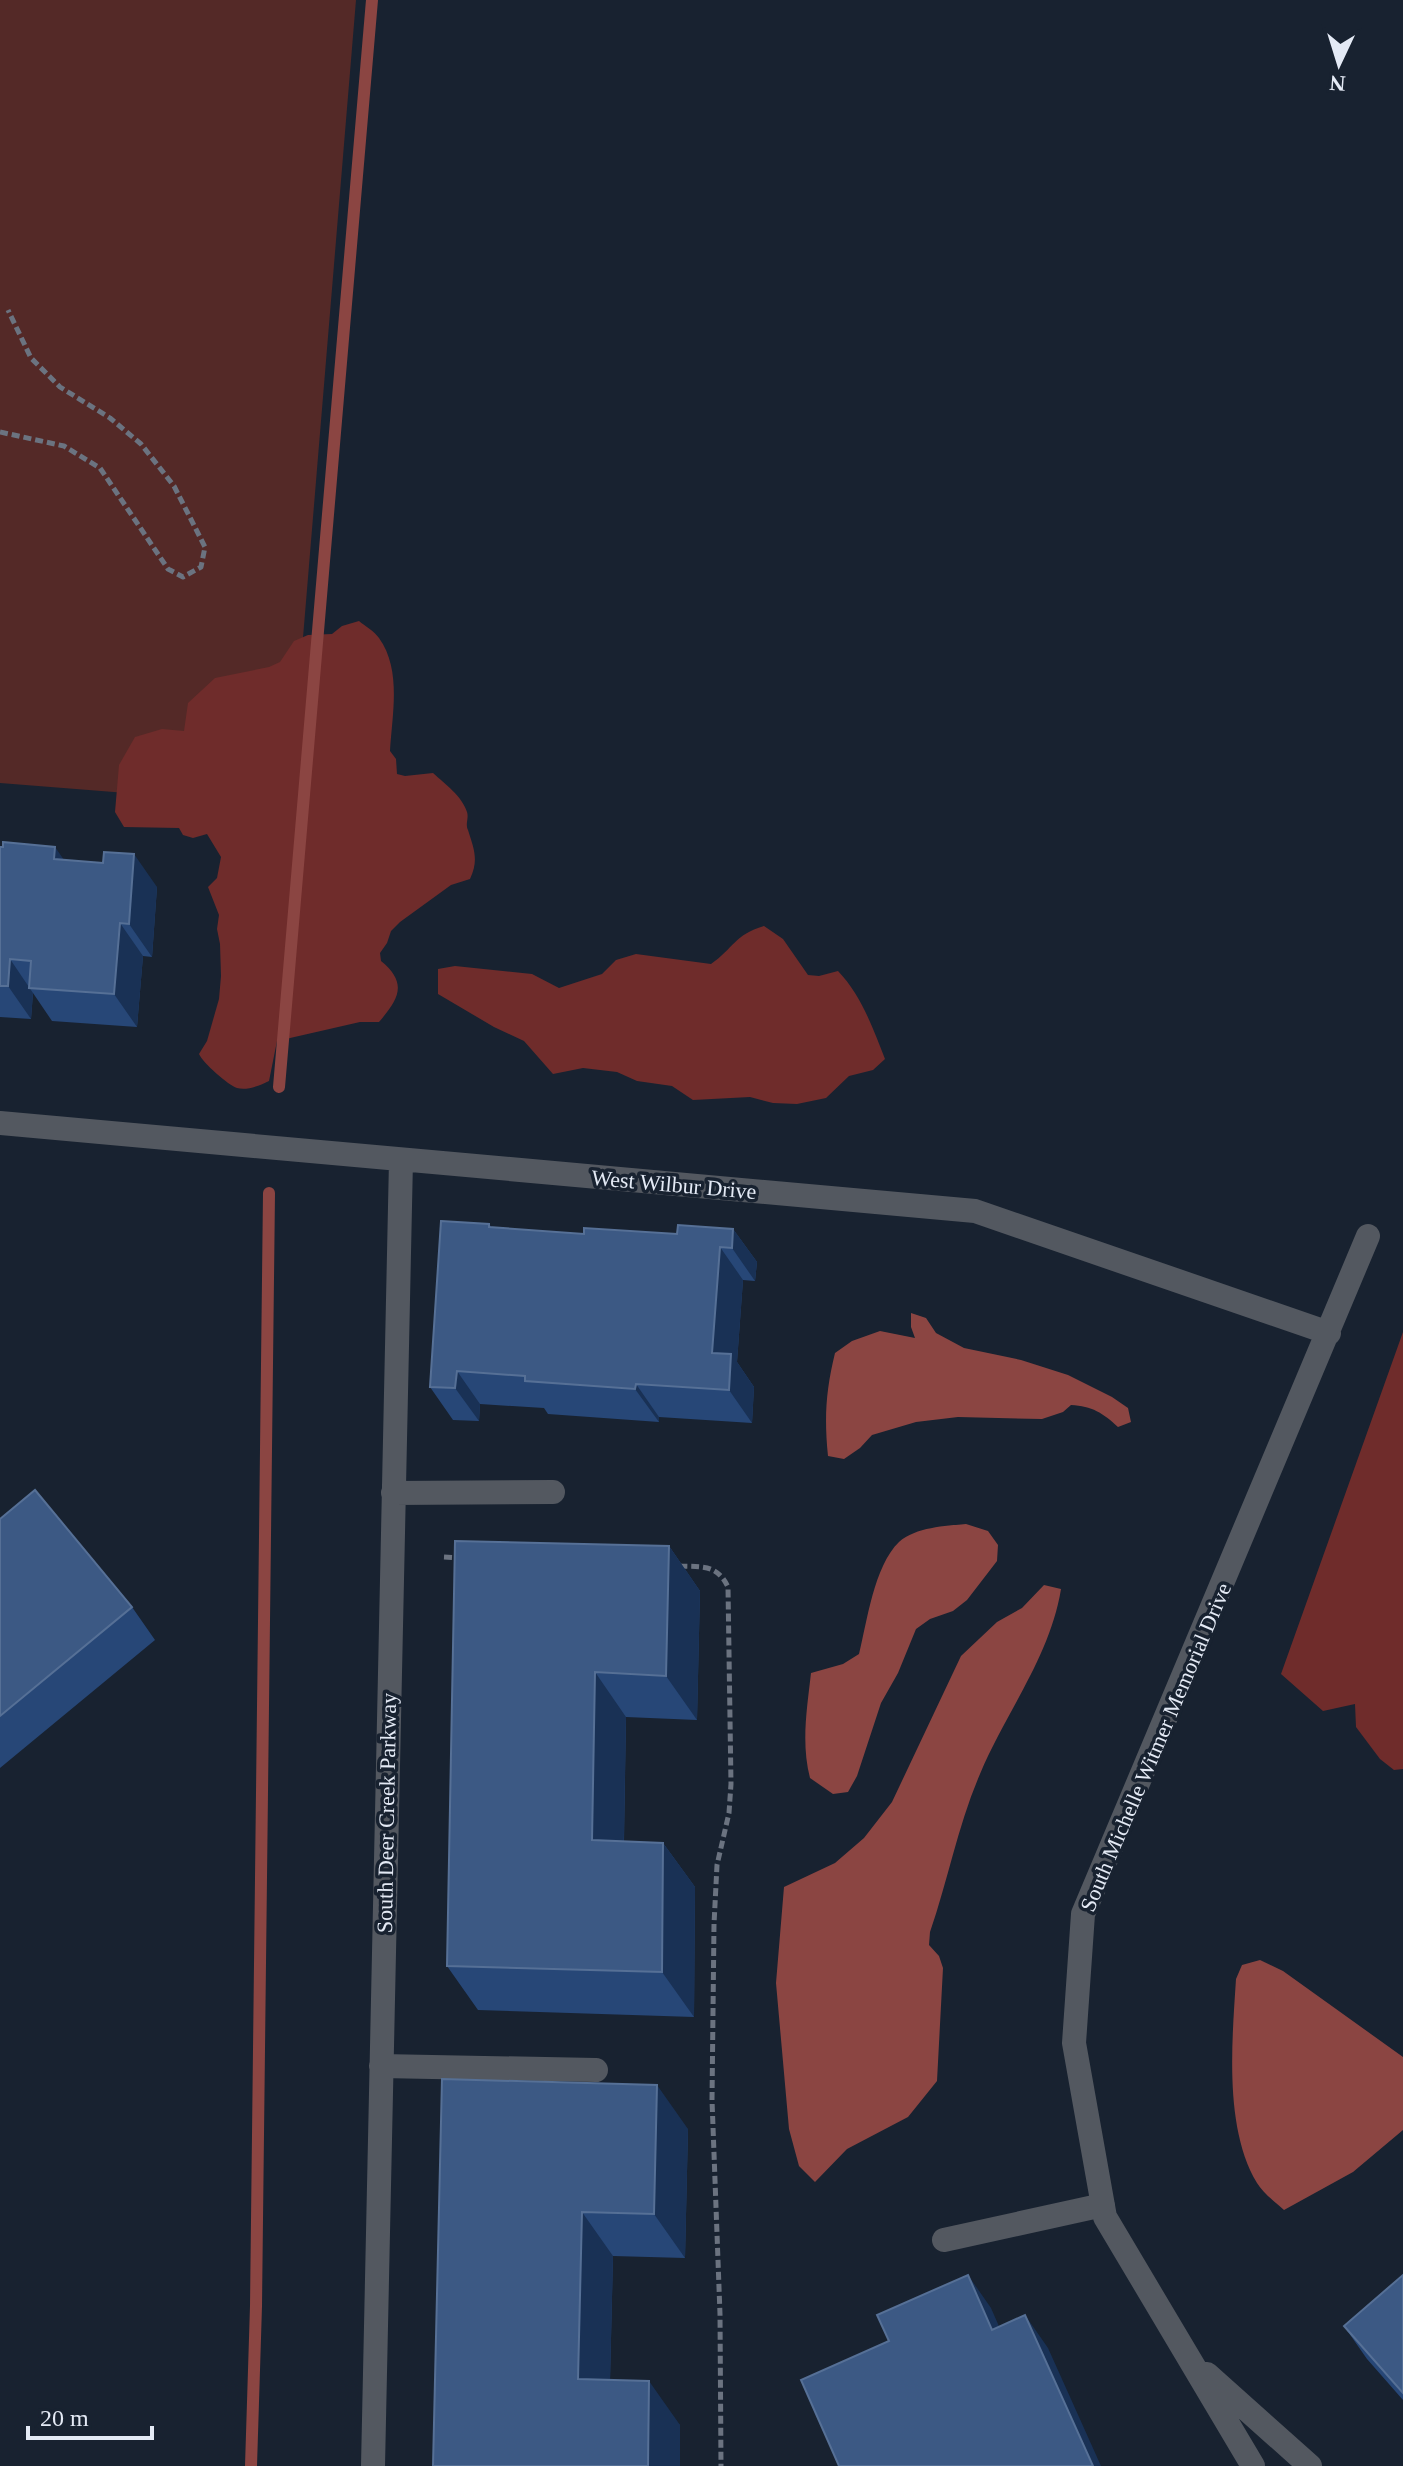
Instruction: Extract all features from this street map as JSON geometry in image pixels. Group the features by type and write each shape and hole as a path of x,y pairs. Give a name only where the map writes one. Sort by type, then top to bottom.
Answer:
{"street":[{"name":"West Wilbur Drive","path":"0,1123 975,1211 1329,1333"},
{"name":"South Deer Creek Parkway","path":"373,2466 401,1160"},
{"name":"South Michelle Witmer Memorial Drive","path":"1253,2466 1105,2217 1074,2043 1083,1914 1368,1236"},
{"path":"393,1493 553,1492"},
{"path":"381,2066 596,2070"},
{"path":"944,2240 1103,2205"},
{"name":"South Michelle Witmer Memorial Drive","path":"1187,2356 1310,2466"}],"path":[{"path":"0,432 64,446 100,468 168,569 183,577 201,567 205,547 174,486 141,444 110,418 60,387 31,358 8,310"},
{"path":"444,1557 476,1558"},
{"path":"667,1566 708,1568 722,1574 728,1587 731,1784 729,1813 717,1865 712,2100 720,2314 721,2466"}],"shaded area":[{"path":"0,0 356,0 289,806 0,783"},
{"path":"359,621 379,638 391,664 394,693 390,751 396,759 397,774 433,773 461,801 467,812 467,828 475,854 473,872 470,879 451,885 391,931 380,953 381,961 395,977 398,991 392,1006 379,1022 360,1022 277,1041 269,1081 249,1088 237,1088 216,1073 199,1054 207,1041 219,999 219,915 208,887 217,878 221,857 207,834 193,838 183,835 179,828 124,827 115,812 119,765 135,737 162,729 184,731 188,703 215,678 269,667 280,662 294,641 308,635 332,634 342,626"},
{"path":"764,926 783,939 808,975 819,976 838,971 860,1001 885,1059 873,1070 849,1076 826,1098 797,1104 773,1103 750,1097 693,1100 672,1086 637,1081 617,1072 583,1068 553,1074 524,1041 438,994 438,969 455,966 532,974 559,988 602,974 616,960 636,954 711,964 740,938"},
{"path":"911,1313 926,1318 936,1333 964,1348 1021,1360 1068,1375 1128,1408 1131,1422 1118,1427 1097,1411 1071,1405 1063,1412 1042,1419 958,1417 916,1422 872,1435 844,1459 828,1456 827,1404 835,1353 852,1341 880,1331 915,1338"},
{"path":"1403,1332 1403,1769 1394,1770 1380,1759 1356,1727 1355,1704 1323,1711 1281,1674"},
{"path":"966,1524 988,1531 998,1545 997,1561 967,1600 953,1611 930,1619 916,1629 898,1673 881,1703 857,1776 848,1792 833,1794 810,1778 807,1765 806,1726 811,1673 843,1664 859,1654 877,1580 890,1552 899,1542 922,1530"},
{"path":"1044,1585 1061,1589 1055,1614 1037,1661 990,1751 972,1793 930,1932 929,1945 939,1956 943,1968 937,2081 908,2117 847,2149 815,2182 799,2166 789,2129 776,1983 784,1887 835,1863 864,1838 892,1802 961,1656 997,1622 1022,1608"},
{"path":"1260,1960 1283,1971 1403,2057 1403,2130 1353,2172 1284,2210 1257,2183 1246,2161 1235,2111 1232,2057 1236,1979 1242,1965"}],"building":[{"path":"3,842 55,847 54,859 103,863 104,852 134,854 129,924 120,923 114,994 29,988 31,961 10,959 8,986 0,986 0,847 3,847"},
{"path":"441,1221 584,1234 584,1228 677,1234 678,1225 733,1229 732,1248 720,1247 712,1353 731,1354 729,1390 636,1384 635,1389 525,1381 525,1376 457,1371 455,1388 430,1387"},
{"path":"35,1490 132,1607 0,1716 0,1519"},
{"path":"455,1541 669,1546 666,1676 595,1672 592,1840 663,1843 662,1972 447,1966"},
{"path":"442,2079 657,2085 654,2214 582,2212 578,2379 649,2381 648,2466 433,2466"},
{"path":"968,2275 992,2330 1025,2315 1093,2466 839,2466 801,2380 889,2341 877,2315"},
{"path":"1403,2275 1403,2393 1344,2326"}],"waterway":[{"path":"279,1087 372,0"},
{"path":"251,2466 256,2306 269,1193"}]}
